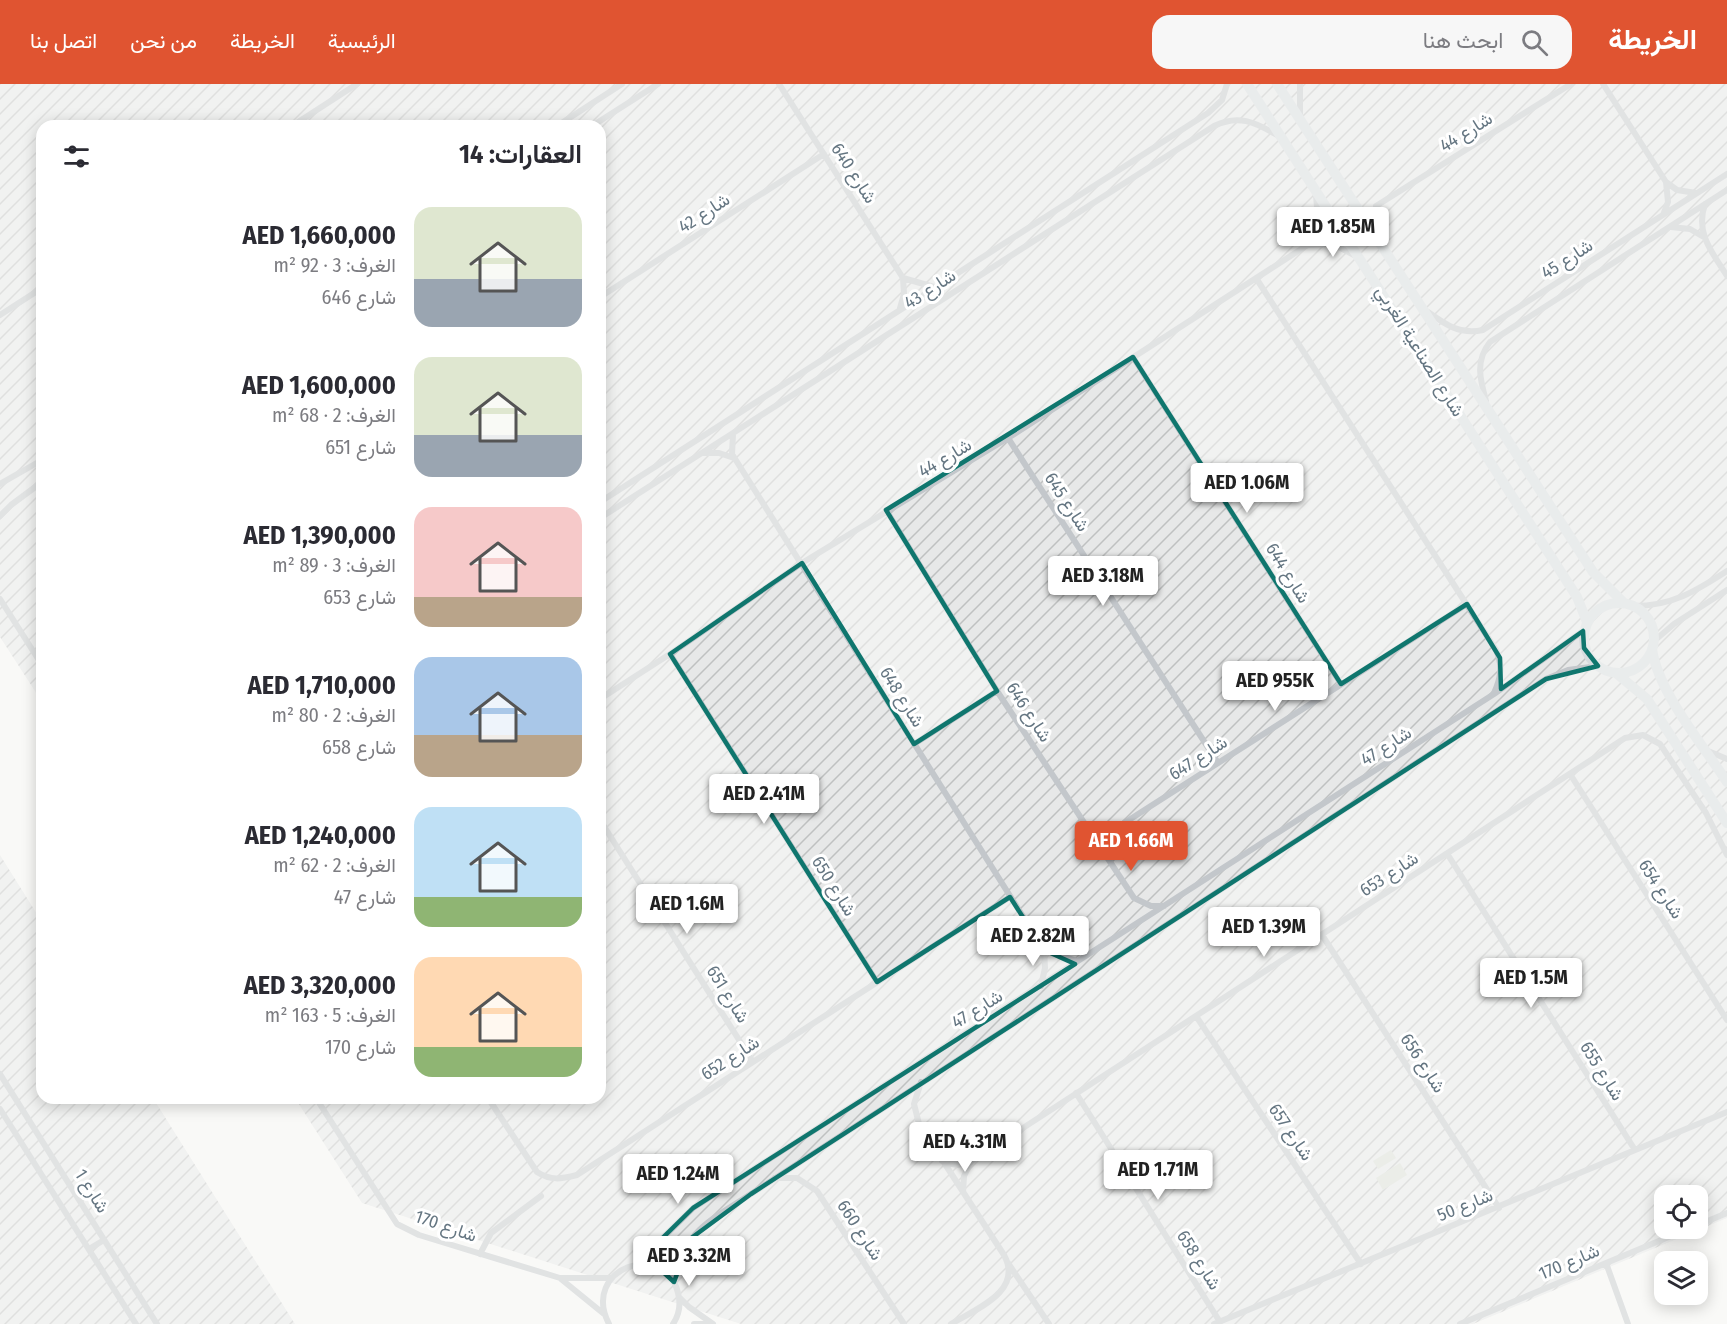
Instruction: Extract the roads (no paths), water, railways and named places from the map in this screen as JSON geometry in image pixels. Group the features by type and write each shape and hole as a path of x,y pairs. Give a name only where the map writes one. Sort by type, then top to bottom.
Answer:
{"main road":[{"name":"شارع الصناعية الغربي","path":"1246,84 1316,189 1577,597 1585,627"},
{"name":"شارع الصناعية الغربي","path":"1277,84 1593,572 1623,602"},
{"path":"1727,782 1660,678 1650,621 1634,606 1623,602 1602,606 1585,627 1584,648 1598,666 1616,673 1647,699 1727,823"},
{"path":"1616,673 1638,667 1653,645"},
{"path":"1715,804 1727,833"}],"street":[{"path":"301,120 357,84"},
{"path":"566,120 622,84"},
{"path":"601,120 658,84"},
{"name":"شارع 640","path":"779,84 903,278"},
{"name":"شارع 43","path":"606,498 1208,113 1222,100 1227,84"},
{"path":"1300,84 1300,120"},
{"name":"شارع 44","path":"1376,206 1571,84"},
{"path":"1603,84 1666,182 1677,190 1698,193"},
{"name":"شارع 43","path":"606,514 1214,126 1224,121 1241,118 1256,123 1282,138"},
{"name":"شارع 42","path":"606,293 824,154"},
{"name":"شارع 45","path":"1420,306 1451,328 1462,332 1483,330 1727,174"},
{"path":"1663,215 1668,202 1666,182"},
{"path":"1306,246 1316,231 1318,222 1316,189"},
{"name":"شارع 45","path":"1490,413 1479,372 1480,360 1490,342 1727,190"},
{"path":"1702,236 1701,216 1705,204"},
{"path":"1670,227 1690,229 1702,236 1727,276"},
{"path":"1306,246 1333,244 1361,259"},
{"name":"شارع 44","path":"606,695 802,563 1008,438 1306,246"},
{"path":"900,309 904,294 903,278 934,287"},
{"path":"1256,278 1500,658 1501,673 1494,694"},
{"path":"0,315 36,292"},
{"name":"شارع 644","path":"1133,357 1341,684"},
{"name":"شارع 648","path":"733,434 731,447 735,459 1044,950"},
{"name":"شارع 645","path":"1008,438 1218,763"},
{"path":"702,453 719,453 735,459"},
{"path":"0,484 36,463"},
{"path":"0,516 10,505 36,486"},
{"name":"شارع 646","path":"886,510 997,691 1134,898 1151,906 1165,906"},
{"path":"1634,606 1652,606 1685,597 1727,571"},
{"path":"1653,645 1674,624 1727,590"},
{"path":"0,599 36,649"},
{"name":"شارع 647","path":"1096,841 1467,604"},
{"name":"شارع 47","path":"611,1278 636,1264 693,1208 1494,694 1585,627"},
{"name":"شارع 650","path":"670,654 877,982"},
{"name":"شارع 47","path":"674,1282 681,1253 690,1239 703,1227 775,1178 1546,679 1568,670 1598,666"},
{"path":"914,744 997,691"},
{"name":"شارع 653","path":"972,1161 1448,855 1625,738 1643,735 1660,744 1706,813 1727,855"},
{"path":"1707,750 1727,759"},
{"name":"شارع 654","path":"1570,774 1727,1020"},
{"name":"شارع 651","path":"606,829 753,1062"},
{"name":"شارع 655","path":"1448,855 1635,1150"},
{"name":"شارع 652","path":"492,1104 529,1162 547,1178 562,1179 577,1175 1010,897"},
{"name":"شارع 656","path":"1322,935 1499,1208"},
{"path":"1041,986 1045,968 1044,950 1060,958 1078,961"},
{"name":"شارع 657","path":"1196,1016 1361,1264"},
{"name":"شارع 1","path":"0,1074 157,1324"},
{"path":"921,1082 916,1094 915,1114 942,1161 1049,1324"},
{"name":"شارع 658","path":"1076,1093 1217,1323"},
{"name":"شارع 170","path":"320,1104 397,1224 419,1235 560,1278 611,1278"},
{"name":"شارع 1","path":"0,1109 136,1324"},
{"name":"شارع 50","path":"1217,1323 1727,1112"},
{"path":"942,1161 957,1165 972,1161"},
{"path":"963,1192 964,1176 972,1161"},
{"name":"شارع 660","path":"775,1178 797,1178 817,1191 904,1324"},
{"path":"480,1254 491,1233 541,1196"},
{"path":"1708,1221 1727,1213"},
{"name":"شارع 170","path":"1460,1324 1664,1239"},
{"path":"89,1249 104,1240"},
{"path":"1006,1287 1009,1275 1008,1262"},
{"path":"1606,1263 1628,1324"},
{"path":"636,1264 662,1270 674,1282 679,1297 679,1309 672,1324"},
{"name":"شارع 170","path":"560,1278 584,1295 604,1315 609,1324"},
{"path":"604,1315 603,1296 611,1278"},
{"path":"951,1324 994,1298 1006,1287 1014,1283 1024,1284"},
{"path":"679,1297 712,1324"},
{"path":"694,1324 712,1324"}]}
